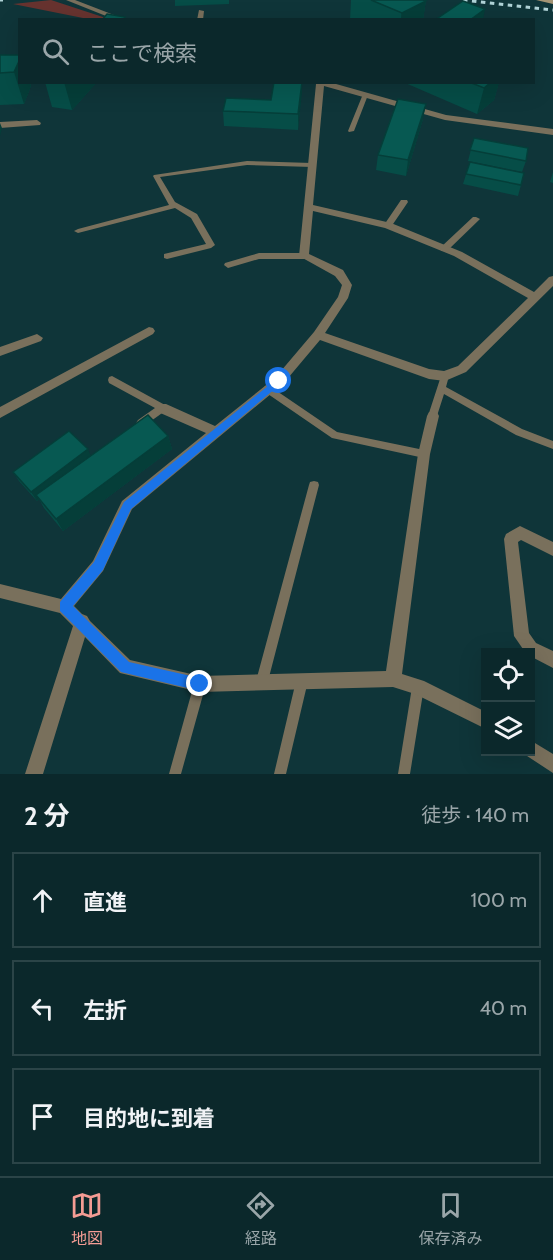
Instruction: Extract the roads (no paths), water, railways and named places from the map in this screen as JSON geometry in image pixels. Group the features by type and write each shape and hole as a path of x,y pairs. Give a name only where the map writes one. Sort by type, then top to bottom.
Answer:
{"street":[{"path":"69,0 118,18"},
{"path":"539,0 553,2"},
{"path":"64,607 99,566 128,506 268,389 318,335 343,297 347,285 339,273 304,256 319,84"},
{"path":"323,84 445,117 553,132"},
{"path":"341,89 348,84"},
{"path":"0,125 36,123"},
{"path":"308,207 388,225 444,249 534,297"},
{"path":"318,335 429,374 445,376 462,369 553,280"},
{"path":"0,413 149,331"},
{"path":"0,352 38,338"},
{"path":"162,408 216,432"},
{"path":"393,679 424,454 433,416"},
{"path":"553,549 519,532 511,539 522,636 531,648 553,660"},
{"path":"0,591 64,607 82,621 126,668 200,684 393,679 418,687 481,718"},
{"path":"34,774 82,621"},
{"path":"535,751 553,764"}],"lane":[{"path":"200,18 201,11"},
{"path":"351,131 365,95"},
{"path":"167,256 211,244 194,216 175,206 156,176 247,163 312,165"},
{"path":"388,225 404,202"},
{"path":"78,231 175,206"},
{"path":"444,249 476,219"},
{"path":"228,265 259,256 304,256"},
{"path":"433,416 445,376"},
{"path":"112,380 162,408 135,427"},
{"path":"268,389 335,435 424,454"},
{"path":"442,389 519,432 553,445"},
{"path":"262,681 314,485"},
{"path":"280,774 302,681"},
{"path":"175,774 200,684"},
{"path":"404,774 418,687"}],"railway":[{"path":"463,0 553,10"}]}
